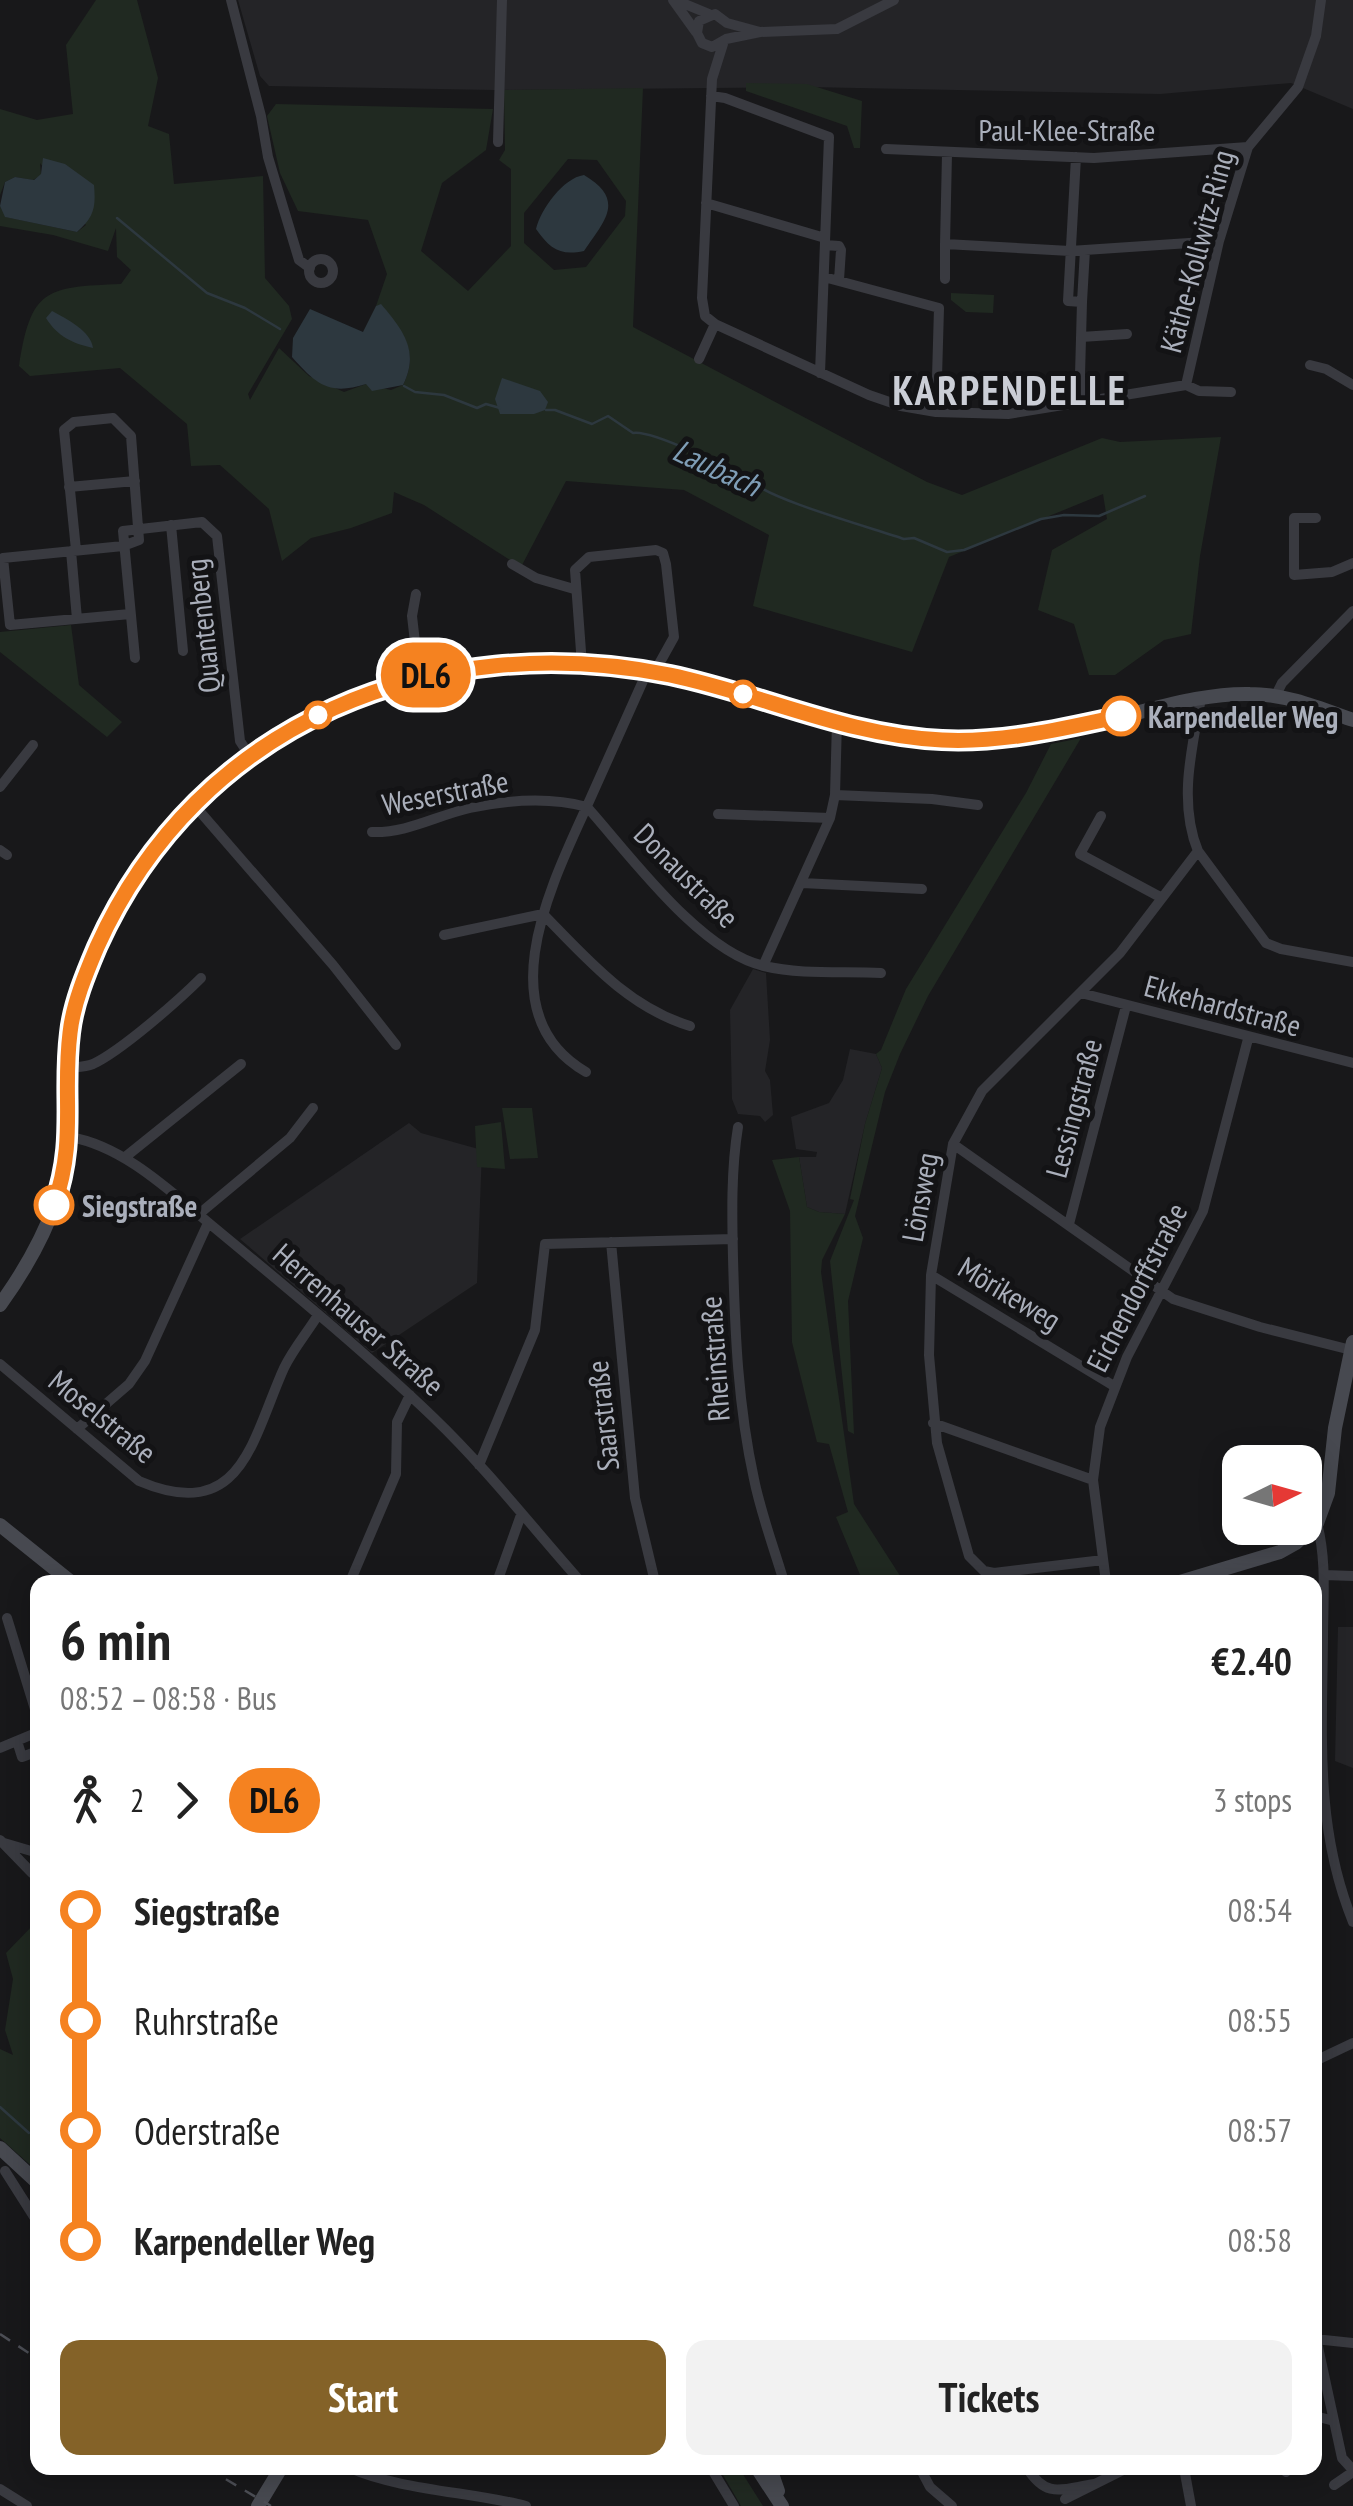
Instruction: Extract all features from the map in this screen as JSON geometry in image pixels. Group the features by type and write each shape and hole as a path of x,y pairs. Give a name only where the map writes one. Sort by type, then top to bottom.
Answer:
{"street":[{"path":"231,0 268,158 299,260 310,268"},
{"path":"498,142 502,0"},
{"path":"674,0 720,16 727,23 760,32"},
{"path":"674,0 699,38 712,75"},
{"path":"699,38 712,47 760,32 832,30 894,0"},
{"name":"Käthe-Kollwitz-Ring","path":"1186,385 1219,241 1248,146 1298,87 1316,36 1321,0"},
{"path":"699,38 699,21 710,14"},
{"path":"699,360 715,324 702,308 706,203 712,75 725,42 727,23"},
{"path":"711,96 829,137 820,373"},
{"name":"Paul-Klee-Straße","path":"886,150 1076,157 1248,146"},
{"path":"945,279 948,154"},
{"path":"1076,157 1068,301 1082,302"},
{"path":"706,203 839,246 839,280"},
{"path":"946,244 1070,251 1219,241"},
{"path":"1085,250 1080,375 1087,401"},
{"path":"824,277 940,308 936,412"},
{"name":"Käthe-Kollwitz-Ring","path":"715,324 901,406 936,412 1008,414 1186,385 1199,391 1231,392"},
{"path":"1081,337 1127,334"},
{"path":"1310,365 1353,384"},
{"path":"77,619 64,430 74,422 112,418 132,436 140,527 122,531 122,546 136,658"},
{"path":"69,487 135,481"},
{"path":"1316,518 1294,518 1294,576 1332,572 1353,563"},
{"name":"Quantenberg","path":"140,527 202,522 217,536 240,741 251,758"},
{"name":"Quantenberg","path":"170,526 183,651"},
{"path":"122,546 2,558 10,626 130,614"},
{"path":"582,665 575,570 590,557 656,550 663,553 674,637 650,672 586,807 551,883 535,938 533,986 542,1024 563,1053 586,1072"},
{"path":"512,564 536,578 574,589"},
{"path":"416,594 412,616 418,677"},
{"path":"1276,696 1290,675 1353,611"},
{"path":"0,1305 31,1255 54,1205 70,1137 71,1023 97,948 116,909 151,855 195,806 251,758 328,710 418,677 471,666 582,665 650,672 837,721 908,737 942,740 1006,739 1229,694 1276,696 1353,720"},
{"path":"1201,698 1188,788 1192,836 1198,850 1266,943 1281,950 1353,962"},
{"path":"762,966 830,818 835,795 837,721"},
{"path":"0,788 33,744"},
{"path":"835,795 978,805"},
{"name":"Weserstraße","path":"372,832 397,832 471,808 505,804 564,801 586,807"},
{"path":"195,806 320,950 396,1046"},
{"name":"Donaustraße","path":"586,807 714,944 762,966 882,972"},
{"path":"718,814 830,818"},
{"path":"1101,816 1080,854 1162,898"},
{"name":"Lönsweg","path":"985,1575 964,1546 933,1423 929,1355 931,1275 953,1144 982,1090 1120,953 1198,850"},
{"path":"802,883 922,890"},
{"path":"444,935 543,914"},
{"path":"543,914 616,986 650,1010 690,1026"},
{"path":"69,1068 100,1060 201,978"},
{"name":"Ekkehardstraße","path":"1081,993 1353,1064"},
{"name":"Lessingstraße","path":"1068,1224 1126,1006"},
{"name":"Eichendorffstraße","path":"1103,1560 1093,1480 1100,1427 1114,1386 1207,1201 1248,1039"},
{"path":"124,1158 241,1064"},
{"path":"199,1214 290,1138 313,1108"},
{"name":"Rheinstraße","path":"738,1127 732,1239 734,1338 754,1483 782,1575"},
{"name":"Herrenhauser Straße","path":"70,1137 97,1142 124,1158 199,1214 318,1315 410,1396 478,1465 576,1575"},
{"path":"953,1144 1173,1299 1352,1346 1322,1511"},
{"path":"77,1429 129,1384 146,1361 208,1223"},
{"path":"478,1465 535,1330 545,1244 732,1239"},
{"name":"Saarstraße","path":"611,1242 636,1498 653,1575"},
{"name":"Mörikeweg","path":"931,1275 1114,1386"},
{"name":"Moselstraße","path":"0,1364 139,1482 194,1494 232,1478 244,1464 285,1367 318,1315"},
{"path":"353,1575 396,1474 397,1422 410,1396"},
{"path":"933,1423 1093,1480"},
{"path":"500,1575 521,1515"},
{"path":"0,1525 62,1575"},
{"path":"1322,1542 1322,1650"},
{"path":"1203,1575 1292,1545"},
{"path":"1103,1560 1105,1575"},
{"name":"Lönsweg","path":"994,1575 1103,1560"},
{"path":"1324,1575 1353,1576"},
{"path":"8,1618 30,1691"},
{"path":"0,1748 30,1735"},
{"path":"16,1741 22,1757 30,1754"},
{"path":"1322,1791 1327,1839 1353,1922"},
{"path":"1,1842 30,1851"},
{"path":"1,1842 30,1870"},
{"path":"1322,2058 1353,2043"},
{"path":"0,2148 30,2176"},
{"path":"5,2171 30,2210"},
{"path":"1322,2338 1353,2343"},
{"path":"1322,2368 1342,2458 1353,2471 1334,2486"},
{"path":"1322,2417 1334,2420"},
{"path":"258,2506 277,2475"},
{"path":"377,2475 526,2506"},
{"path":"715,2475 734,2506"},
{"path":"762,2475 783,2506"},
{"path":"772,2475 783,2506"},
{"path":"924,2475 936,2494 952,2506"},
{"path":"1031,2475 1045,2489 1094,2484"},
{"path":"1065,2499 1105,2475"},
{"path":"1185,2475 1192,2506"},
{"path":"0,2489 27,2506"},
{"path":"472,2506 476,2494"}],"shaded area":[{"path":"96,0 137,0 158,78 148,126 169,134 174,184 263,176 265,278 289,306 292,319 248,394 250,400 279,348 309,376 344,392 366,384 391,390 403,385 410,362 402,333 381,305 376,306 387,274 368,220 298,211 280,173 267,116 276,104 493,109 486,150 442,183 421,251 468,291 511,246 511,169 499,160 505,150 504,90 643,88 633,327 927,482 962,495 1102,438 1120,442 1221,437 1191,634 1164,640 1115,675 1089,675 1074,624 1038,610 1052,550 1107,519 1103,494 949,557 912,652 753,606 769,535 684,490 566,481 521,567 424,505 394,492 392,513 311,538 282,561 269,509 220,465 191,466 187,424 120,368 30,376 19,366 29,321 46,297 75,287 121,284 131,270 117,257 116,228 108,251 53,235 0,226 0,206 6,217 77,232 86,225 40,163 41,175 33,180 15,177 5,182 0,195 0,109 37,120 73,114 66,45","holes":["568,159 597,160 626,201 625,216 586,267 554,270 524,243 524,213"]},
{"path":"238,0 1353,0 1353,109 1291,83 1160,94 809,87 495,90 269,86 260,76"},
{"path":"746,83 807,84 862,101 860,148 854,148 847,126 746,91"},
{"path":"43,158 65,164 94,185 93,212 77,232 5,217 0,206 5,182 15,177 34,180 41,174"},
{"path":"584,175 605,193 608,211 584,251 562,252 546,242 536,229 554,196 568,182"},
{"path":"951,293 994,295 993,313 966,312 951,300"},
{"path":"381,304 407,342 410,362 403,385 372,391 366,384 333,388 316,381 292,357 293,338 310,309 363,332 376,306"},
{"path":"52,311 83,331 93,348 55,330 46,318"},
{"path":"502,378 540,391 548,402 545,410 534,414 500,414 495,399"},
{"path":"71,625 79,685 122,722 107,737 0,652 0,632"},
{"path":"1081,738 928,996 885,1092 855,1216 863,1238 848,1301 854,1434 848,1431 830,1261 854,1200 850,1199 865,1124 882,1068 876,1054 906,989 1026,793 1051,744"},
{"path":"753,969 766,973 770,1040 765,1071 770,1080 773,1115 765,1122 760,1116 738,1114 732,1099 730,1010"},
{"path":"850,1049 876,1054 882,1068 845,1214 819,1212 807,1207 799,1157 816,1157 817,1152 796,1149 791,1117 829,1103 843,1080"},
{"path":"502,1108 532,1108 538,1158 510,1159"},
{"path":"501,1122 505,1169 477,1167 475,1126"},
{"path":"409,1123 421,1133 482,1150 477,1283 372,1353 240,1239"},
{"path":"799,1157 807,1207 845,1214 822,1260 821,1272 854,1504 900,1575 860,1575 836,1517 848,1512 829,1444 817,1442 792,1342 790,1211 772,1160"},
{"path":"1338,1627 1353,1627 1353,1768 1335,1761"},
{"path":"30,1928 30,2165 0,2138 0,2049 13,2055 5,2030 13,1979 6,1953"},
{"path":"723,2475 743,2475 763,2506 741,2506"}],"waterway":[{"name":"Laubach","path":"117,218 207,293 245,308 280,329"},
{"name":"Laubach","path":"404,386 477,408 486,404 500,408"},
{"name":"Laubach","path":"546,410 592,424 608,416 633,433 691,451 797,504 904,539 914,538 947,552 964,550 1041,519 1099,516 1145,496"},
{"path":"0,2107 29,2133"}],"railway":[{"path":"0,2334 30,2354"},
{"path":"219,2475 271,2506"}],"bus line":[{"name":"DL6","path":"54,1205 70,1137 71,1023 97,948 116,909 151,855 214,787 262,749 318,715 379,689 437,672 471,666 548,664 669,675 908,737 1006,739 1121,716"}],"place":[{"name":"Karpendeller Weg","path":"1121,716"},
{"name":"Siegstraße","path":"54,1205"}],"district":[{"name":"KARPENDELLE","path":"1010,390"}]}
